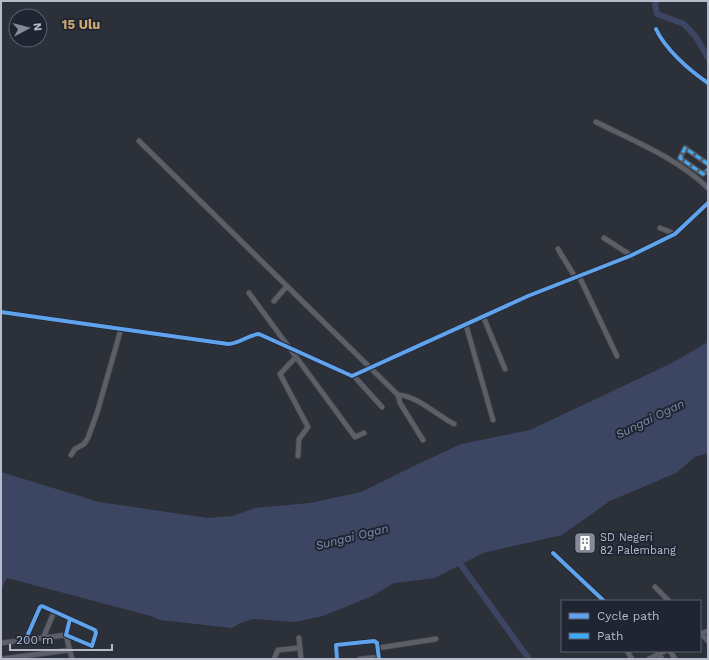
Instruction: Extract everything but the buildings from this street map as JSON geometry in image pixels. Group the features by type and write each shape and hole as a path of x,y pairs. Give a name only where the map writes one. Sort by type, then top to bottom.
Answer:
{"street":[{"path":"656,29 660,38 696,75 708,82"},
{"path":"596,122 676,163 696,176 708,188"},
{"path":"139,141 286,287 398,395 400,403 424,440"},
{"path":"708,164 685,148 680,158 703,174 708,170"},
{"path":"355,375 528,296 632,256 675,234 708,203"},
{"path":"660,228 675,234"},
{"path":"604,238 632,256"},
{"path":"558,249 577,276 617,356"},
{"path":"274,301 286,287"},
{"path":"249,293 355,437 364,433"},
{"path":"1,312 228,344 239,342 254,334 259,334 290,349 355,375 382,407"},
{"path":"484,316 505,369"},
{"path":"466,325 493,420"},
{"path":"71,455 75,449 84,444 88,438 97,413 120,329"},
{"path":"296,357 280,374 308,427 300,437 298,456"},
{"path":"398,395 405,396 420,403 454,424"},
{"path":"553,552 603,600"},
{"path":"655,588 668,600"},
{"path":"1,643 25,641 66,635 92,646 94,644 95,630 42,606 40,607 25,641"},
{"path":"43,638 54,612"},
{"path":"70,619 66,635 72,659"},
{"path":"299,638 301,659"},
{"path":"378,648 436,639"},
{"path":"337,659 337,645 376,642 379,658 360,659"},
{"path":"274,659 278,650 299,648"},
{"path":"1,659 70,650"},
{"path":"649,659 657,653 662,659"}],"water":[{"name":"Sungai Ogan","path":"708,342 708,453 695,457 676,473 610,501 562,535 483,553 435,578 394,583 372,596 323,616 295,622 253,619 240,623 232,628 160,620 151,616 7,578 1,590 1,472 99,502 208,518 233,516 255,508 310,503 361,492 461,444 530,430 672,363"}],"waterway":[{"path":"657,1 655,5 657,14 684,24 696,37 708,58"},
{"path":"461,565 529,659"}],"marked path":[{"path":"708,164 685,148 680,158 703,174 708,170"}],"cycle path":[{"path":"656,29 665,44 678,59 708,83"},
{"path":"1,312 228,344 236,343 259,334 352,376 528,296 630,256 675,234 708,203"},
{"path":"553,553 603,600"},
{"path":"25,641 40,607 42,606 95,630 96,633 92,646 66,635 70,619"},
{"path":"337,659 336,645 374,641 377,643 379,659"}],"place":[{"name":"SD Negeri 82 Palembang","path":"585,543"}],"district":[{"name":"15 Ulu","path":"81,24"}]}
